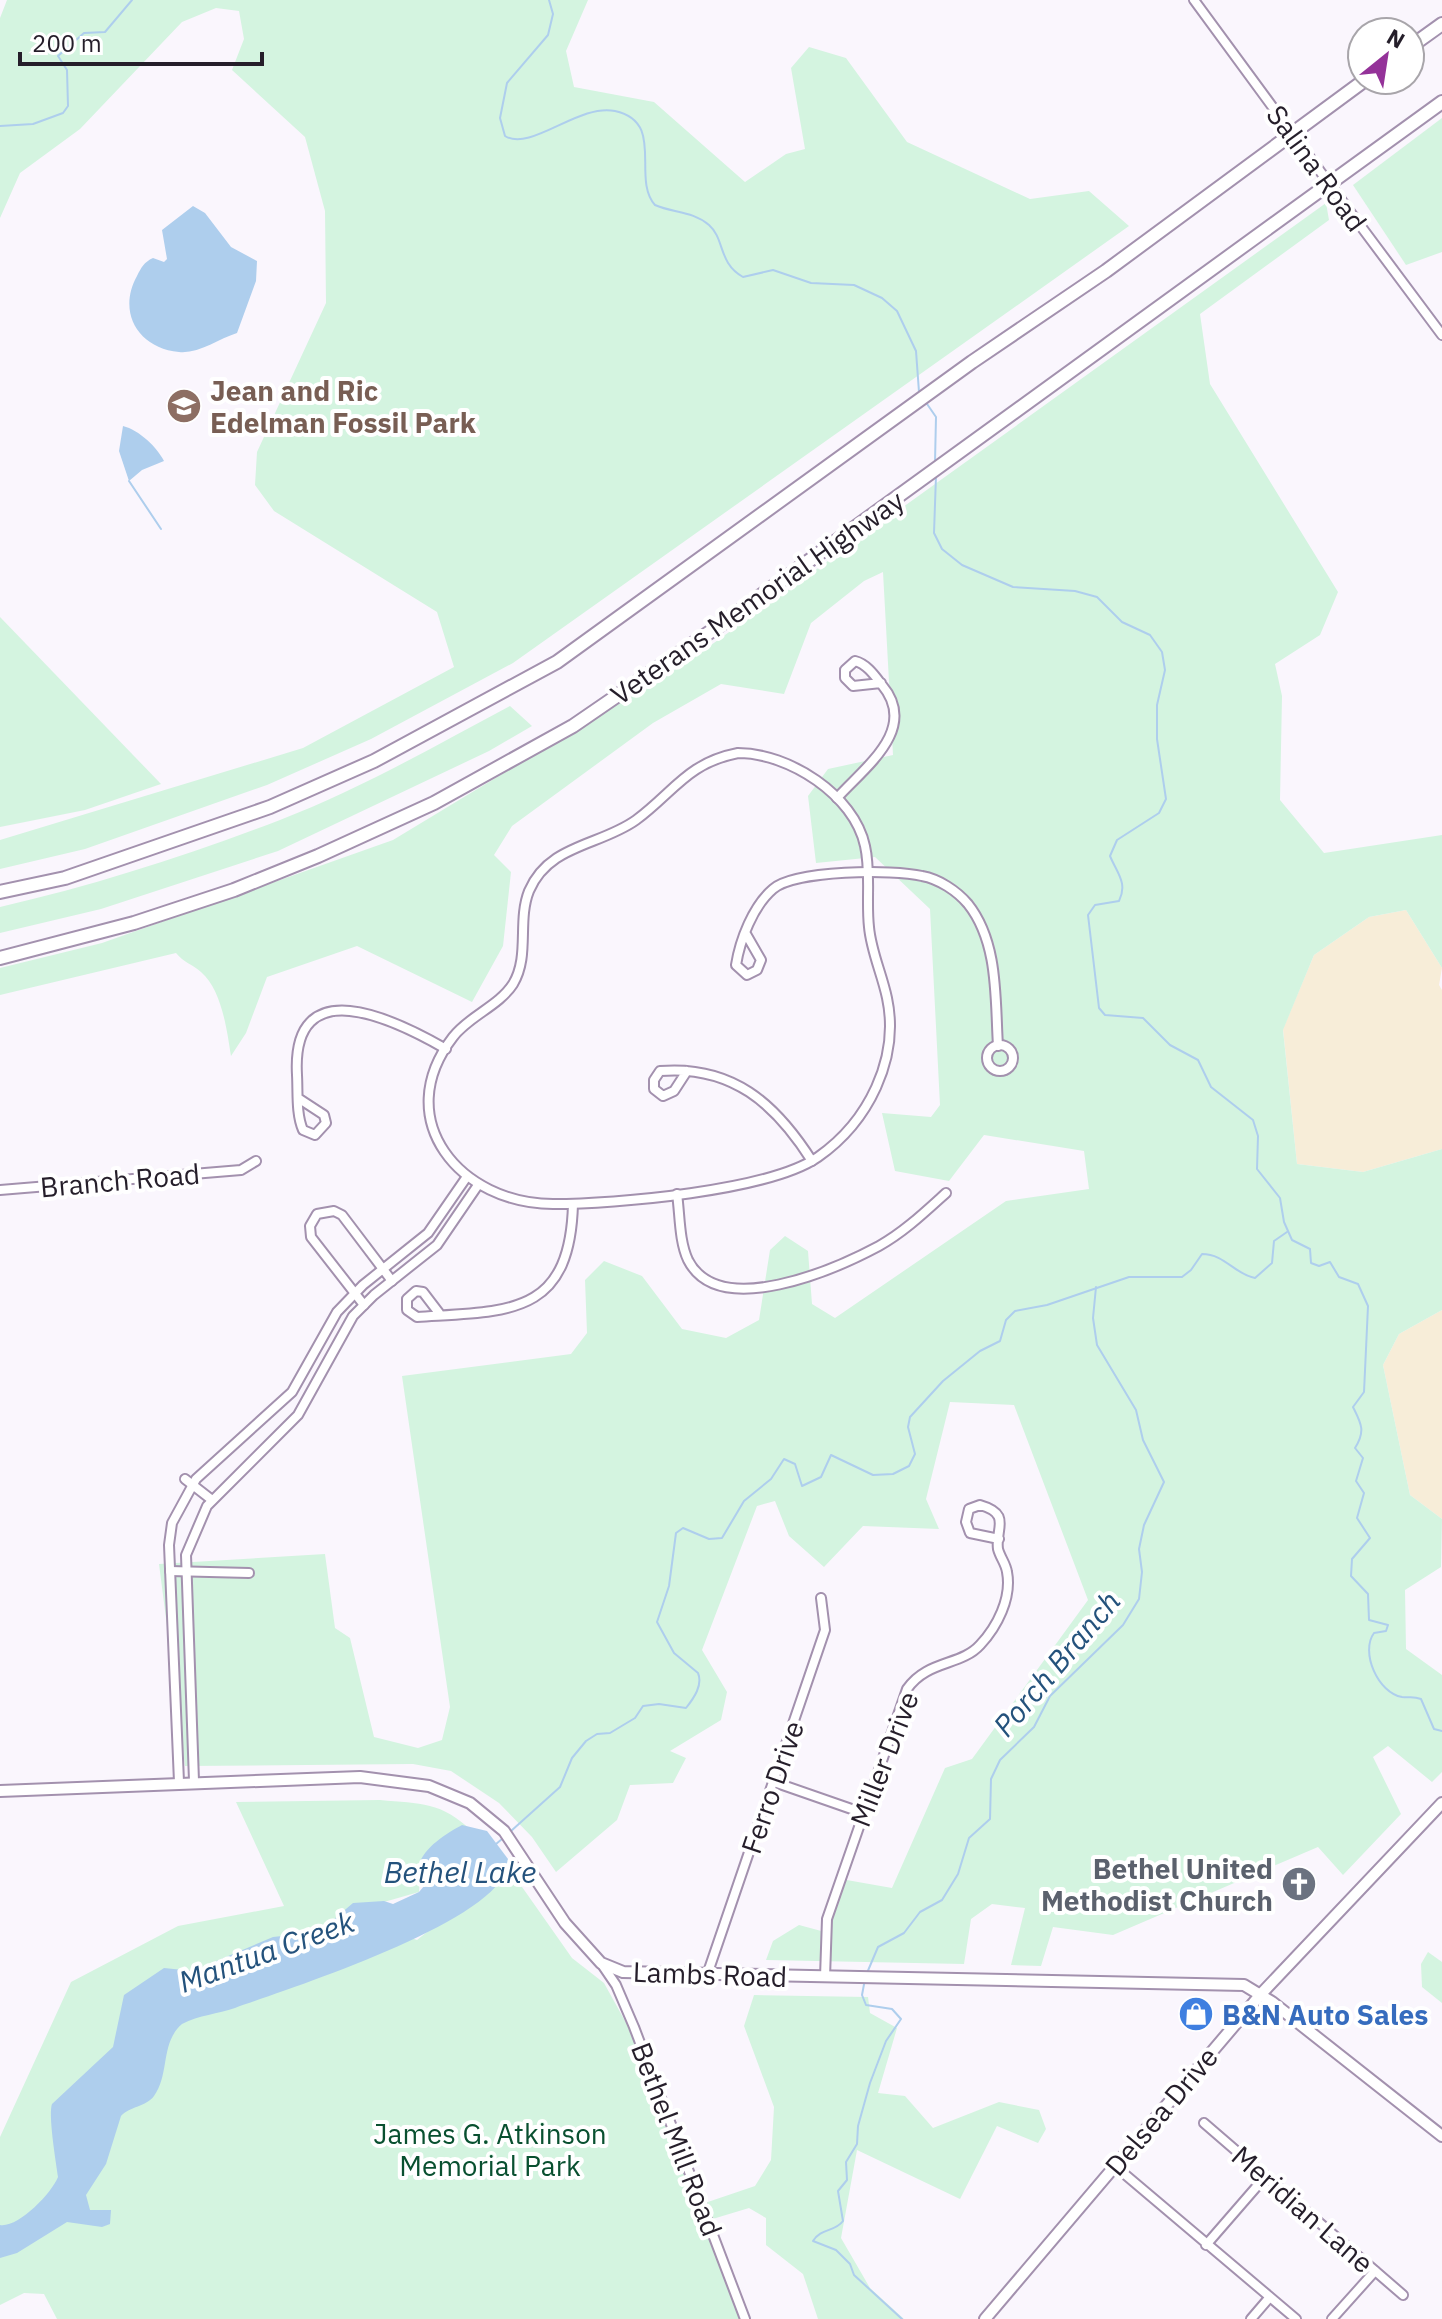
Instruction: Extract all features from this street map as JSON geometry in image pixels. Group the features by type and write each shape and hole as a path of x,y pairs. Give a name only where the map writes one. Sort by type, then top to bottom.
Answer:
{"highway":[{"path":"0,892 65,878 270,807 374,761 474,710 557,662 879,428 1106,271 1346,94"},
{"name":"Veterans Memorial Highway","path":"0,958 97,934 234,890 434,803 573,726 656,671 994,425 1099,353 1442,102"}],"main road":[{"name":"Lambs Road","path":"0,1791 194,1781 360,1777 404,1781 451,1793 481,1811 511,1838 565,1923 601,1963 635,1974 1244,1985 1261,1994"},
{"name":"Delsea Drive","path":"985,2319 1261,1994 1442,1803"},
{"path":"1261,1994 1442,2136"}],"street":[{"name":"Salina Road","path":"1194,0 1442,335"},
{"path":"837,798 887,743 895,729 896,710 881,683"},
{"path":"755,753 772,757 837,798 858,822 866,848 869,928 888,1000 886,1058 881,1079 858,1118 812,1161 795,1171 677,1194 573,1204 519,1202 466,1178 442,1149 431,1115 434,1076 453,1036 513,983 521,960 523,911 530,888 559,855 619,831 650,808 686,773 718,757 755,753"},
{"path":"746,934 761,960 757,970 747,975 736,965 746,934 762,900 787,880 802,876 903,873 932,878 969,905 989,946 998,1046"},
{"path":"298,1098 324,1115 326,1123 315,1135 303,1130 300,1123 298,1098 298,1039 313,1020 334,1010 361,1011 393,1020 446,1049"},
{"path":"687,1071 732,1081 769,1104 792,1130 812,1161"},
{"name":"Branch Road","path":"0,1190 241,1170 256,1161"},
{"path":"179,1782 170,1571 172,1523 188,1482 292,1392 337,1312 354,1293 428,1233 466,1178"},
{"path":"194,1781 187,1571 189,1542 212,1500 292,1423 349,1321 447,1235 478,1185"},
{"path":"677,1194 689,1261 718,1286 738,1290 779,1285 880,1246 946,1193"},
{"path":"439,1313 498,1311 515,1307 539,1295 565,1260 573,1232 573,1204"},
{"path":"364,1305 311,1237 310,1226 317,1214 334,1211 342,1215 392,1281"},
{"path":"321,1342 334,1349"},
{"path":"308,1365 322,1372"},
{"path":"188,1482 212,1500"},
{"name":"Miller Drive","path":"825,1977 827,1919 913,1681 928,1668 977,1649 995,1628 1008,1590 999,1539 1002,1527 995,1511 980,1505 969,1509 966,1522 970,1533 999,1539"},
{"path":"170,1571 249,1573"},
{"name":"Ferro Drive","path":"707,1975 825,1630 821,1598"},
{"path":"774,1782 863,1813"},
{"name":"Bethel Mill Road","path":"601,1963 629,2014 745,2319"},
{"name":"Meridian Lane","path":"1204,2123 1403,2295"},
{"path":"1115,2166 1296,2319"},
{"path":"1206,2245 1265,2177"},
{"path":"1332,2319 1375,2271"},
{"path":"1251,2319 1269,2298"}],"shaded area":[{"path":"1406,910 1442,968 1439,985 1442,990 1442,1149 1363,1172 1297,1164 1283,1029 1314,955 1369,917"},
{"path":"1442,1310 1442,1519 1410,1495 1383,1365 1399,1334"}],"green space":[{"path":"7,0 588,0 566,51 574,87 654,102 745,182 786,154 805,149 791,68 809,47 846,58 907,142 1030,199 1089,191 1129,226 513,663 371,739 267,785 85,849 0,869 0,840 303,748 454,667 437,612 274,511 255,485 257,452 326,303 325,211 305,137 232,70 244,39 239,11 216,8 182,22 80,129 20,173 0,218 0,18"},
{"path":"1442,118 1442,252 1406,265 1353,185"},
{"path":"1326,203 1329,220 1200,314 1210,384 1338,592 1320,635 1275,664 1282,696 1280,800 1324,853 1442,835 1442,968 1406,910 1369,917 1314,955 1283,1030 1297,1164 1363,1172 1442,1149 1442,1310 1399,1334 1383,1365 1410,1495 1442,1519 1441,1567 1405,1590 1406,1649 1442,1675 1442,1772 1432,1782 1388,1746 1373,1757 1401,1814 1343,1875 1318,1847 1113,1935 1053,1927 1041,1966 1011,1965 1025,1908 992,1904 971,1919 964,1964 766,1960 773,1941 799,1925 825,1932 841,1879 892,1888 945,1768 972,1759 1088,1600 1014,1405 950,1402 926,1499 939,1529 863,1526 824,1567 789,1536 775,1501 757,1506 702,1650 727,1692 721,1720 670,1751 686,1758 673,1783 630,1785 617,1820 556,1872 532,1837 499,1803 451,1771 413,1764 185,1766 159,1564 325,1554 335,1628 350,1638 374,1737 418,1748 442,1740 450,1707 402,1376 571,1354 587,1333 585,1280 604,1261 642,1276 682,1329 726,1338 759,1320 770,1250 785,1236 808,1251 812,1304 835,1318 1006,1201 1089,1189 1084,1151 984,1135 949,1181 895,1171 882,1113 931,1117 940,1105 930,909 875,857 816,863 808,796 828,769 893,755 883,572 864,581 811,623 784,694 721,684 653,723 512,826 494,855 511,872 503,946 472,1002 357,946 267,977 246,1033 231,1056 214,989 201,972 176,953 0,995 0,968 102,943 393,840 686,663"},
{"path":"0,617 161,784 85,810 0,827"},
{"path":"510,706 532,726 489,751 278,851 101,909 0,933 0,907 142,868 280,820 368,781"},
{"name":"James G. Atkinson Memorial Park","path":"380,1800 440,1809 473,1832 421,1860 419,1892 342,1914 417,1940 508,1867 572,1958 604,1983 630,2030 699,2205 755,2186 771,2160 774,2107 744,2026 754,1995 868,1997 870,2013 897,2028 878,2093 905,2096 933,2128 999,2102 1039,2110 1046,2129 1038,2143 997,2126 960,2199 857,2150 841,2238 870,2288 904,2319 818,2319 803,2274 766,2245 766,2218 749,2208 706,2221 745,2319 57,2319 44,2294 24,2293 0,2305 0,2137 71,1982 178,1926 284,1906 236,1802"},
{"path":"1428,1952 1442,1962 1442,2003 1422,1987 1421,1964"}],"water":[{"path":"193,206 205,213 231,247 257,261 256,281 237,333 201,348 179,352 152,344 142,336 135,326 129,302 131,289 147,261 153,258 164,262 167,259 162,230"},
{"path":"123,426 147,440 164,461 142,470 129,481 119,451"},
{"name":"Bethel Lake","path":"462,1825 487,1831 508,1859 500,1882 475,1905 392,1949 235,2008 182,2024 171,2040 162,2078 154,2096 121,2116 106,2164 86,2195 90,2210 111,2210 110,2224 102,2227 67,2222 17,2253 0,2258 0,2225 24,2216 49,2192 58,2177 52,2104 113,2047 124,1995 164,1968 193,1971 273,1937 319,1932 353,1903 384,1901 393,1904 419,1892 425,1885 419,1868 421,1859 437,1841"}],"waterway":[{"path":"0,126 33,124 63,113 68,106 67,70 58,56 84,33 105,32 132,0"},
{"name":"Mantua Creek","path":"549,0 553,14 548,35 507,83 500,118 505,136 528,138 601,110 630,117 644,138 648,194 655,205 696,217 709,225 718,237 729,265 743,277 773,270 811,283 854,285 882,298 897,311 916,351 919,392"},
{"name":"Mantua Creek","path":"925,401 936,417 935,462"},
{"name":"Mantua Creek","path":"936,476 934,533 942,549 962,565 1013,587 1075,591 1097,597 1122,622 1150,635 1162,652 1165,670 1157,705 1157,739 1166,799 1159,813 1117,840 1110,856 1122,883 1119,901 1095,905 1088,915 1099,1008 1105,1015 1143,1018 1170,1045 1198,1060 1211,1087 1253,1120 1258,1136 1257,1169 1280,1198 1284,1222 1292,1240 1310,1249 1311,1263 1319,1266 1330,1262 1339,1277 1358,1284 1368,1306 1364,1392 1353,1407 1361,1427 1355,1448 1363,1458 1356,1481 1364,1493 1357,1518 1370,1538 1352,1559 1351,1576 1368,1594 1369,1620 1388,1625 1386,1631 1374,1633 1370,1641 1370,1661 1379,1680 1393,1694 1421,1699 1434,1729 1442,1731"},
{"path":"129,481 161,529"},
{"name":"Mantua Creek","path":"511,1831 560,1787 572,1758 586,1741 597,1734 610,1733 635,1718 643,1706 659,1704 686,1708 695,1696 699,1687 698,1673 674,1653 657,1622 669,1586 676,1533 683,1528 709,1539 722,1538 744,1501 771,1479 784,1459 795,1464 802,1486 821,1477 831,1455 873,1475 893,1474 909,1466 915,1454 908,1427 910,1417 943,1381 980,1351 1000,1341 1006,1320 1015,1311 1047,1305 1129,1277 1182,1277 1202,1254 1217,1257 1255,1278 1272,1263 1274,1241 1287,1232"},
{"name":"Porch Branch","path":"867,1973 878,1947 904,1933 920,1912 942,1900 958,1874 969,1838 990,1819 991,1779 1000,1760 1034,1727 1050,1696 1123,1625 1139,1599 1142,1572 1139,1549 1144,1525 1164,1482 1143,1440 1136,1410 1097,1345 1093,1318 1096,1287"},
{"name":"Mantua Creek","path":"496,1844 502,1839"},
{"name":"Porch Branch","path":"865,1979 862,1995 866,2005 892,2009 901,2019 886,2041 870,2083 858,2126 857,2144 846,2162 847,2180 838,2191 843,2221 813,2241 836,2250 850,2264 854,2275 902,2319"}],"place":[{"name":"Jean and Ric Edelman Fossil Park","path":"184,406"},
{"name":"Bethel United Methodist Church","path":"1299,1884"},
{"name":"B&N Auto Sales","path":"1196,2014"}]}
